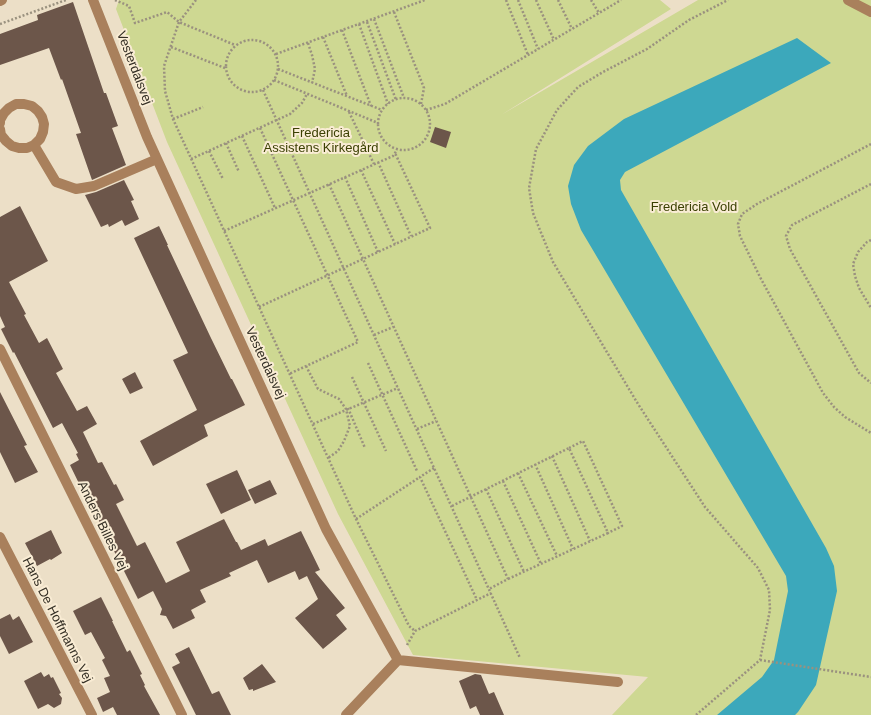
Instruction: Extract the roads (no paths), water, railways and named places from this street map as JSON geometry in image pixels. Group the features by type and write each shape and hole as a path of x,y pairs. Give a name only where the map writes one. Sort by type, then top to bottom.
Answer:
{"street":[{"name":"Vesterdalsvej","path":"93,0 144,130 326,529 398,660"},
{"path":"848,0 871,12"},
{"path":"0,123 4,113 10,108 16,104 24,104 32,106 38,111 44,124 40,139 34,145 27,148 12,146 1,135 0,130"},
{"path":"34,145 56,182 76,189 94,186 157,158"},
{"name":"Anders Billes Vej","path":"0,349 182,715"},
{"name":"Hans De Hoffmanns Vej","path":"0,537 92,715"},
{"path":"346,715 398,660 618,682"}],"water":[{"path":"797,38 831,63 625,172 620,180 621,190 826,548 834,566 837,591 816,685 798,712 795,715 717,715 762,677 774,660 788,591 786,576 581,230 571,204 568,186 574,165 588,146 624,119"}],"park label":[{"name":"Fredericia Assistens Kirkegård","path":"321,140"},
{"name":"Fredericia Vold","path":"694,207"}]}
